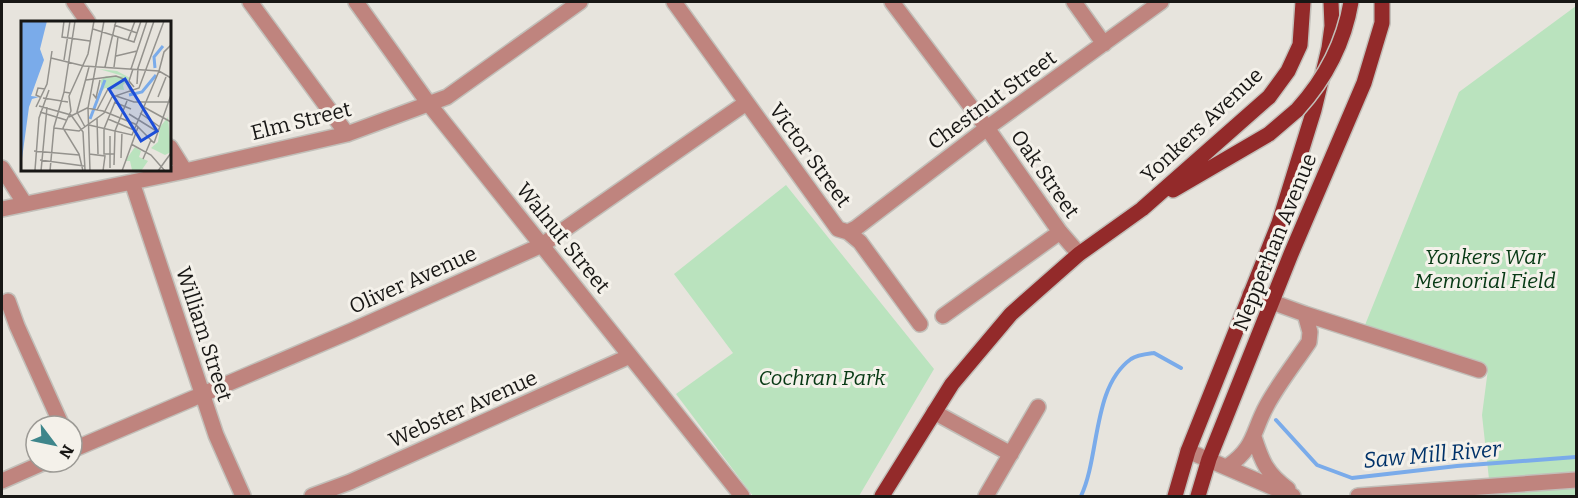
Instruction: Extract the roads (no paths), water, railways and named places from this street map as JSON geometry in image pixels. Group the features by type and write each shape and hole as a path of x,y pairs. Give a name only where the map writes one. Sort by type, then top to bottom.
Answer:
{"main road":[{"name":"Yonkers Avenue","path":"1142,209 1269,97 1288,71 1300,45 1303,2"},
{"name":"Nepperhan Avenue","path":"1175,496 1188,451 1279,223 1314,110 1329,48 1332,26 1331,2"},
{"name":"Yonkers Avenue","path":"882,496 952,384 1011,314 1078,254 1142,209 1269,134 1297,110 1325,76 1337,52 1352,2"},
{"name":"Nepperhan Avenue","path":"1198,496 1209,459 1364,83 1382,23 1382,2"}],"street":[{"path":"74,2 87,21"},
{"path":"250,2 347,134"},
{"name":"Walnut Street","path":"356,2 429,104 742,496"},
{"name":"Elm Street","path":"2,209 347,134 447,97 580,2"},
{"name":"Victor Street","path":"674,2 838,229 848,232 860,242 920,324"},
{"name":"Oak Street","path":"892,2 1078,254"},
{"path":"1074,2 1104,44"},
{"name":"Chestnut Street","path":"848,232 1161,2"},
{"name":"Oliver Avenue","path":"84,445 542,245 746,102"},
{"path":"171,149 185,171"},
{"path":"2,168 25,204"},
{"name":"William Street","path":"132,182 216,435 243,496"},
{"path":"943,316 1060,232"},
{"path":"1250,294 1479,370"},
{"path":"8,301 57,414"},
{"path":"1305,314 1310,332 1309,342"},
{"path":"1227,467 1239,458 1254,437 1266,407 1309,342 1316,334 1339,325"},
{"name":"Webster Avenue","path":"312,496 370,473 630,357"},
{"path":"987,496 1038,407"},
{"path":"934,412 1011,454"},
{"path":"1254,437 1263,464 1276,481 1298,496"},
{"path":"1188,451 1293,496"},
{"path":"2,481 24,471"},
{"path":"1358,496 1576,480"}],"waterway":[{"name":"Saw Mill River","path":"1081,496 1087,480 1103,404 1118,371 1131,359 1154,353 1181,368"},
{"name":"Saw Mill River","path":"1276,420 1317,465 1352,478 1457,466 1576,457"}],"park label":[{"name":"Yonkers War Memorial Field","path":"1485,269"},
{"name":"Cochran Park","path":"822,378"}]}
